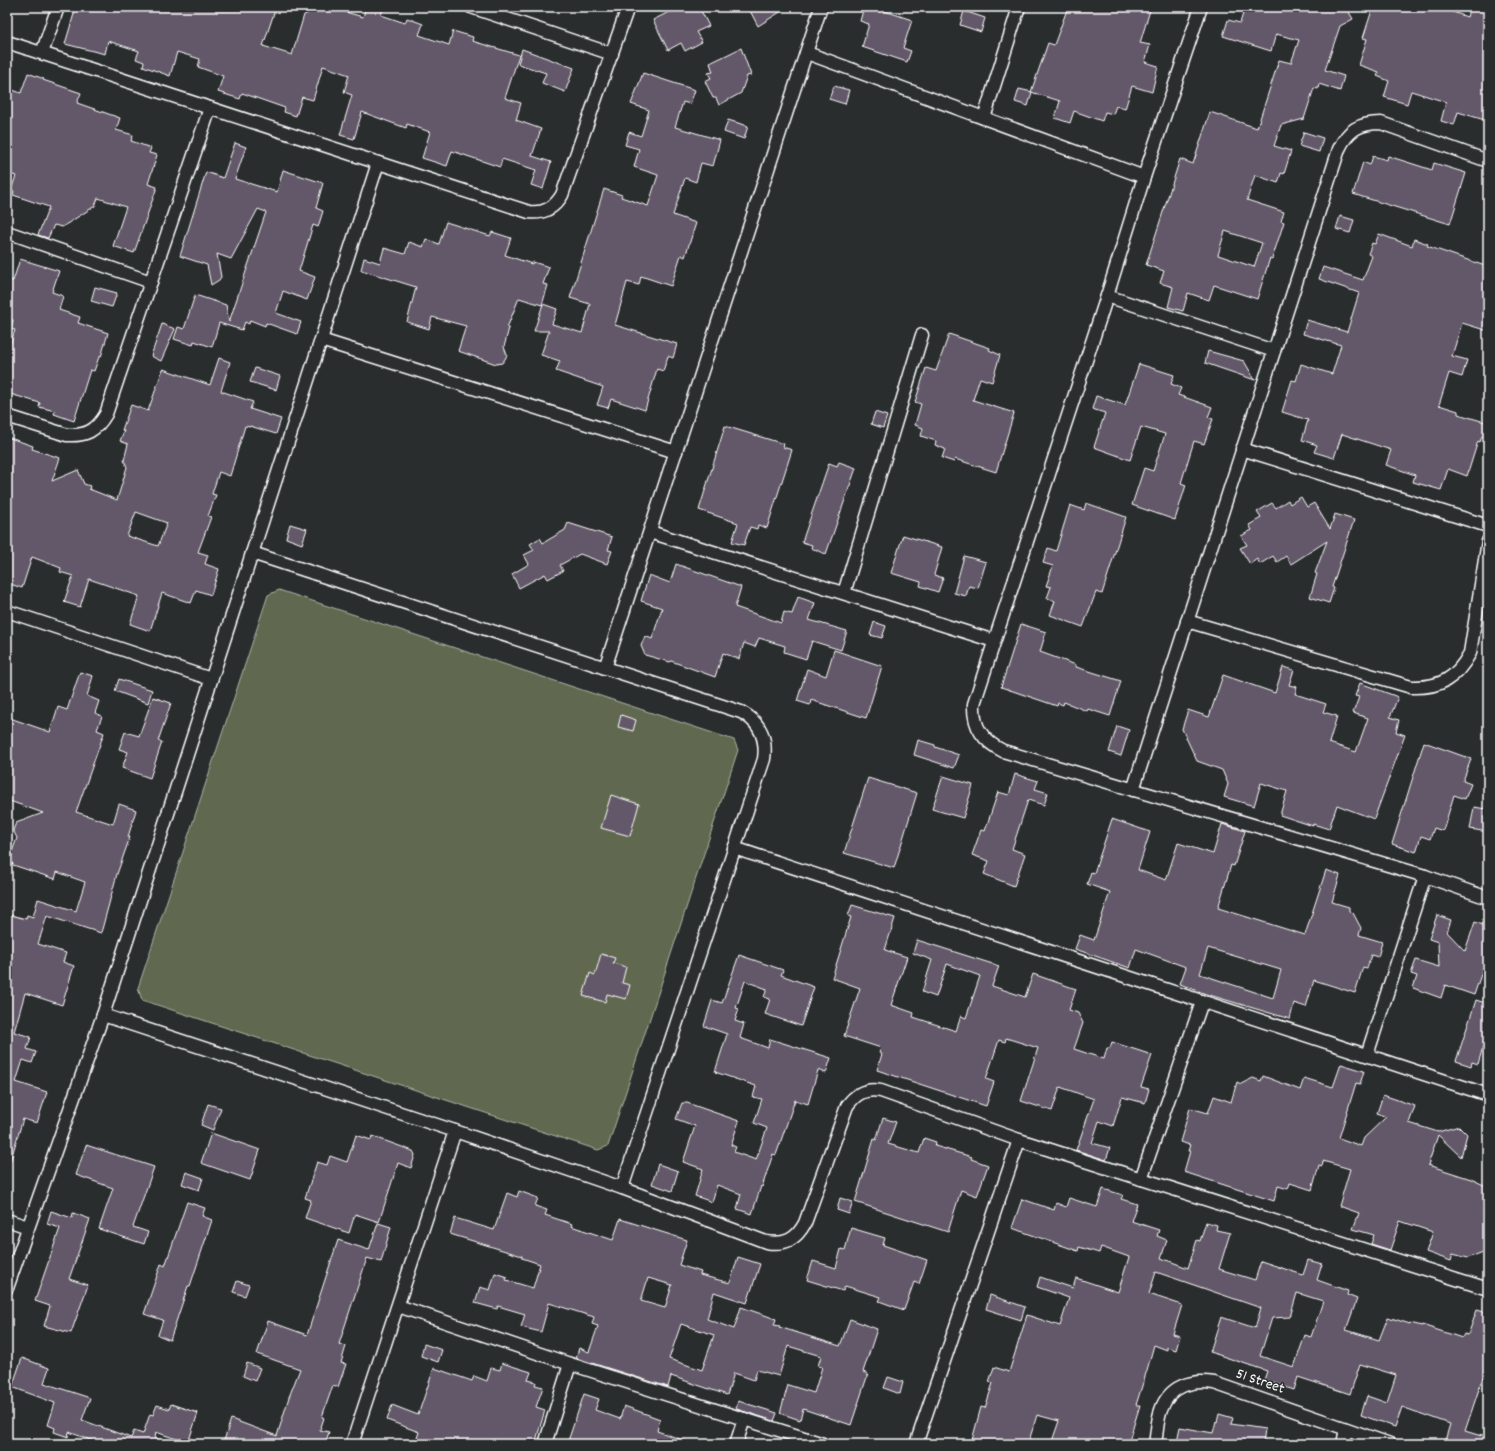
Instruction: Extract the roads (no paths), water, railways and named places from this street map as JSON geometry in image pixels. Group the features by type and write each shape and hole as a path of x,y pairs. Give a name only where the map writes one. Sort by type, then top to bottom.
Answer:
{"street":[{"path":"42,53 58,7"},
{"path":"471,7 612,54"},
{"path":"7,42 529,212 537,213 552,208 562,195 628,7"},
{"path":"605,668 821,7"},
{"path":"984,118 1018,7"},
{"path":"1201,7 1144,178 1108,296 974,704 976,724 980,733 986,740 994,747 1003,751 1426,876 1488,898"},
{"path":"807,52 1144,178"},
{"path":"7,416 67,435 77,436 86,434 101,422 106,414 210,108"},
{"path":"1133,790 1338,149 1343,139 1351,131 1360,126 1370,123 1381,123 1488,161"},
{"path":"7,1288 103,1015 378,163"},
{"path":"7,232 151,282"},
{"path":"1108,296 1274,351"},
{"path":"844,593 922,335"},
{"path":"321,340 676,452"},
{"path":"1242,450 1488,526"},
{"path":"650,532 994,641"},
{"path":"1187,621 1411,687 1425,687 1440,684 1452,677 1462,666 1470,653 1488,541"},
{"path":"252,553 741,712 748,716 759,728 765,742 764,759 622,1188"},
{"path":"7,611 211,679"},
{"path":"734,848 1488,1095"},
{"path":"1368,1055 1426,876"},
{"path":"1141,1179 1202,1002"},
{"path":"103,1015 455,1131 622,1188 766,1242 785,1242 794,1238 800,1231 805,1223 847,1106 851,1099 861,1092 873,1090 881,1091 1019,1140 1488,1289"},
{"path":"352,1444 455,1131"},
{"path":"916,1444 1019,1140"},
{"path":"7,1220 28,1228"},
{"path":"398,1306 570,1364 823,1444"},
{"path":"545,1444 570,1364"},
{"name":"51 Street","path":"1155,1444 1160,1410 1165,1400 1177,1389 1192,1382 1204,1381 1390,1444"},
{"path":"736,1444 744,1419"},
{"path":"1343,1444 1346,1429"}]}
